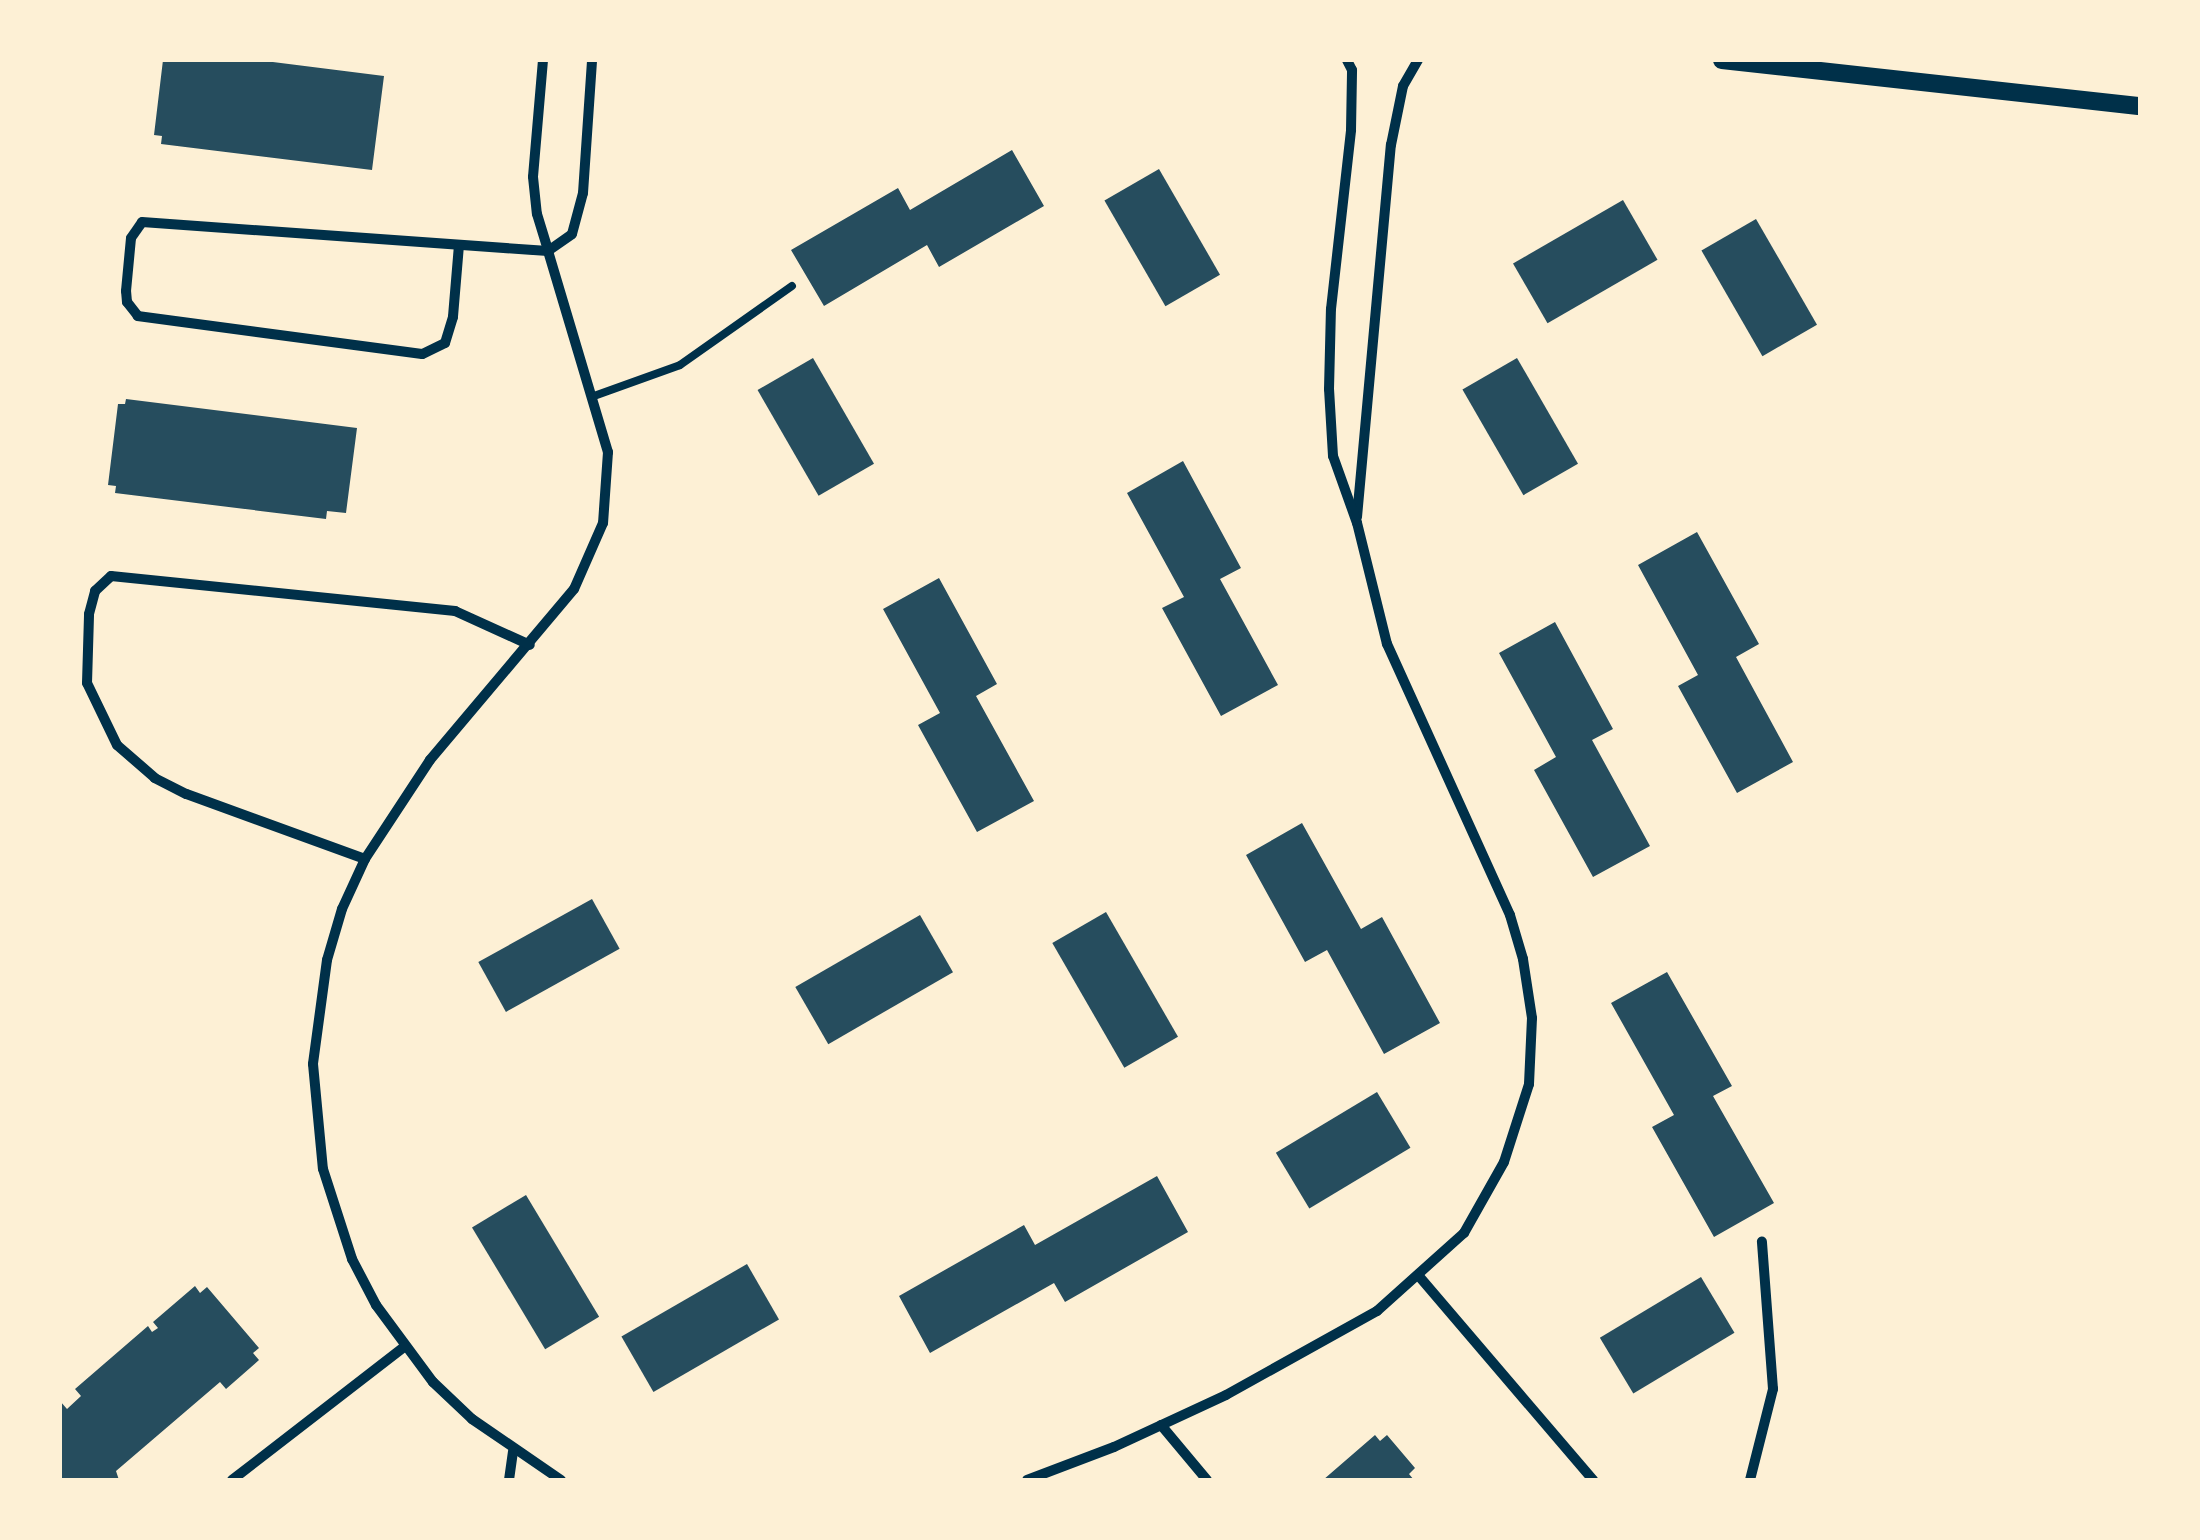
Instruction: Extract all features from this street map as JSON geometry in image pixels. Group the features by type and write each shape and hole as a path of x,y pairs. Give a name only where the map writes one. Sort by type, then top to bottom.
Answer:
{"street":[{"path":"543,60 532,177 536,214 608,452 603,523 574,589 421,771 365,858 342,910 327,960 317,1012 315,1117 328,1189 352,1259 404,1347 472,1419 513,1452 561,1480"},
{"path":"459,245 453,317 444,343 422,354 138,316 127,302 131,238 142,222 548,251 572,234 582,192 592,60"},
{"path":"1034,1479 1161,1425 1329,1340 1377,1311 1464,1233 1504,1162 1528,1084 1532,1018 1523,960 1510,914 1387,644 1334,456 1329,388 1334,272 1351,130 1352,70 1346,60"},
{"path":"1356,523 1391,145 1404,86 1418,60"},
{"path":"1722,60 1826,65 2140,106"},
{"path":"365,858 186,794 155,778 118,745 87,683 89,614 95,591 111,576 455,610 530,644"},
{"path":"1750,1480 1773,1389 1762,1241"},
{"path":"1418,1275 1593,1480"},
{"path":"240,1478 404,1347"},
{"path":"1161,1425 1207,1480"},
{"path":"509,1480 513,1452"}],"lane":[{"path":"594,396 680,365 792,286"}],"building":[{"path":"163,60 257,60 384,76 372,170 161,144 162,136 154,135"},
{"path":"1012,150 1044,206 939,267 927,245 824,306 791,250 898,188 910,210"},
{"path":"1159,169 1220,275 1165,306 1104,201"},
{"path":"1623,200 1658,260 1548,323 1513,264"},
{"path":"1756,219 1817,325 1762,356 1701,250"},
{"path":"813,358 874,464 819,496 758,390"},
{"path":"1517,358 1578,464 1523,495 1462,390"},
{"path":"126,399 357,428 346,513 327,511 326,519 115,493 116,486 108,485 118,404 125,404"},
{"path":"1183,461 1241,568 1220,579 1278,685 1221,716 1162,608 1184,597 1127,493"},
{"path":"1697,532 1759,644 1736,657 1793,762 1737,793 1678,686 1698,675 1638,565"},
{"path":"939,578 997,684 976,696 1034,801 977,832 918,725 940,713 883,609"},
{"path":"1555,622 1613,729 1592,740 1650,846 1593,877 1534,770 1556,757 1499,653"},
{"path":"1302,823 1361,929 1382,917 1440,1023 1384,1054 1327,950 1305,962 1246,855"},
{"path":"592,899 620,949 506,1012 478,962"},
{"path":"1106,912 1178,1037 1124,1068 1052,943"},
{"path":"920,915 953,972 828,1044 795,987"},
{"path":"1667,972 1732,1086 1713,1096 1774,1203 1714,1237 1652,1127 1674,1115 1611,1003"},
{"path":"1377,1092 1410,1148 1309,1208 1276,1153"},
{"path":"1157,1176 1188,1232 1065,1302 1054,1283 930,1353 899,1296 1024,1225 1035,1245"},
{"path":"526,1195 599,1317 545,1349 472,1227"},
{"path":"747,1264 779,1319 653,1392 621,1336"},
{"path":"1701,1277 1734,1333 1633,1393 1600,1338"},
{"path":"195,1286 200,1293 207,1287 259,1348 253,1353 259,1360 226,1389 220,1382 116,1471 119,1480 60,1480 60,1401 67,1409 81,1396 75,1389 148,1326 152,1332 158,1328 153,1322"},
{"path":"1375,1435 1380,1441 1387,1435 1415,1468 1409,1474 1414,1480 1323,1480"}]}
